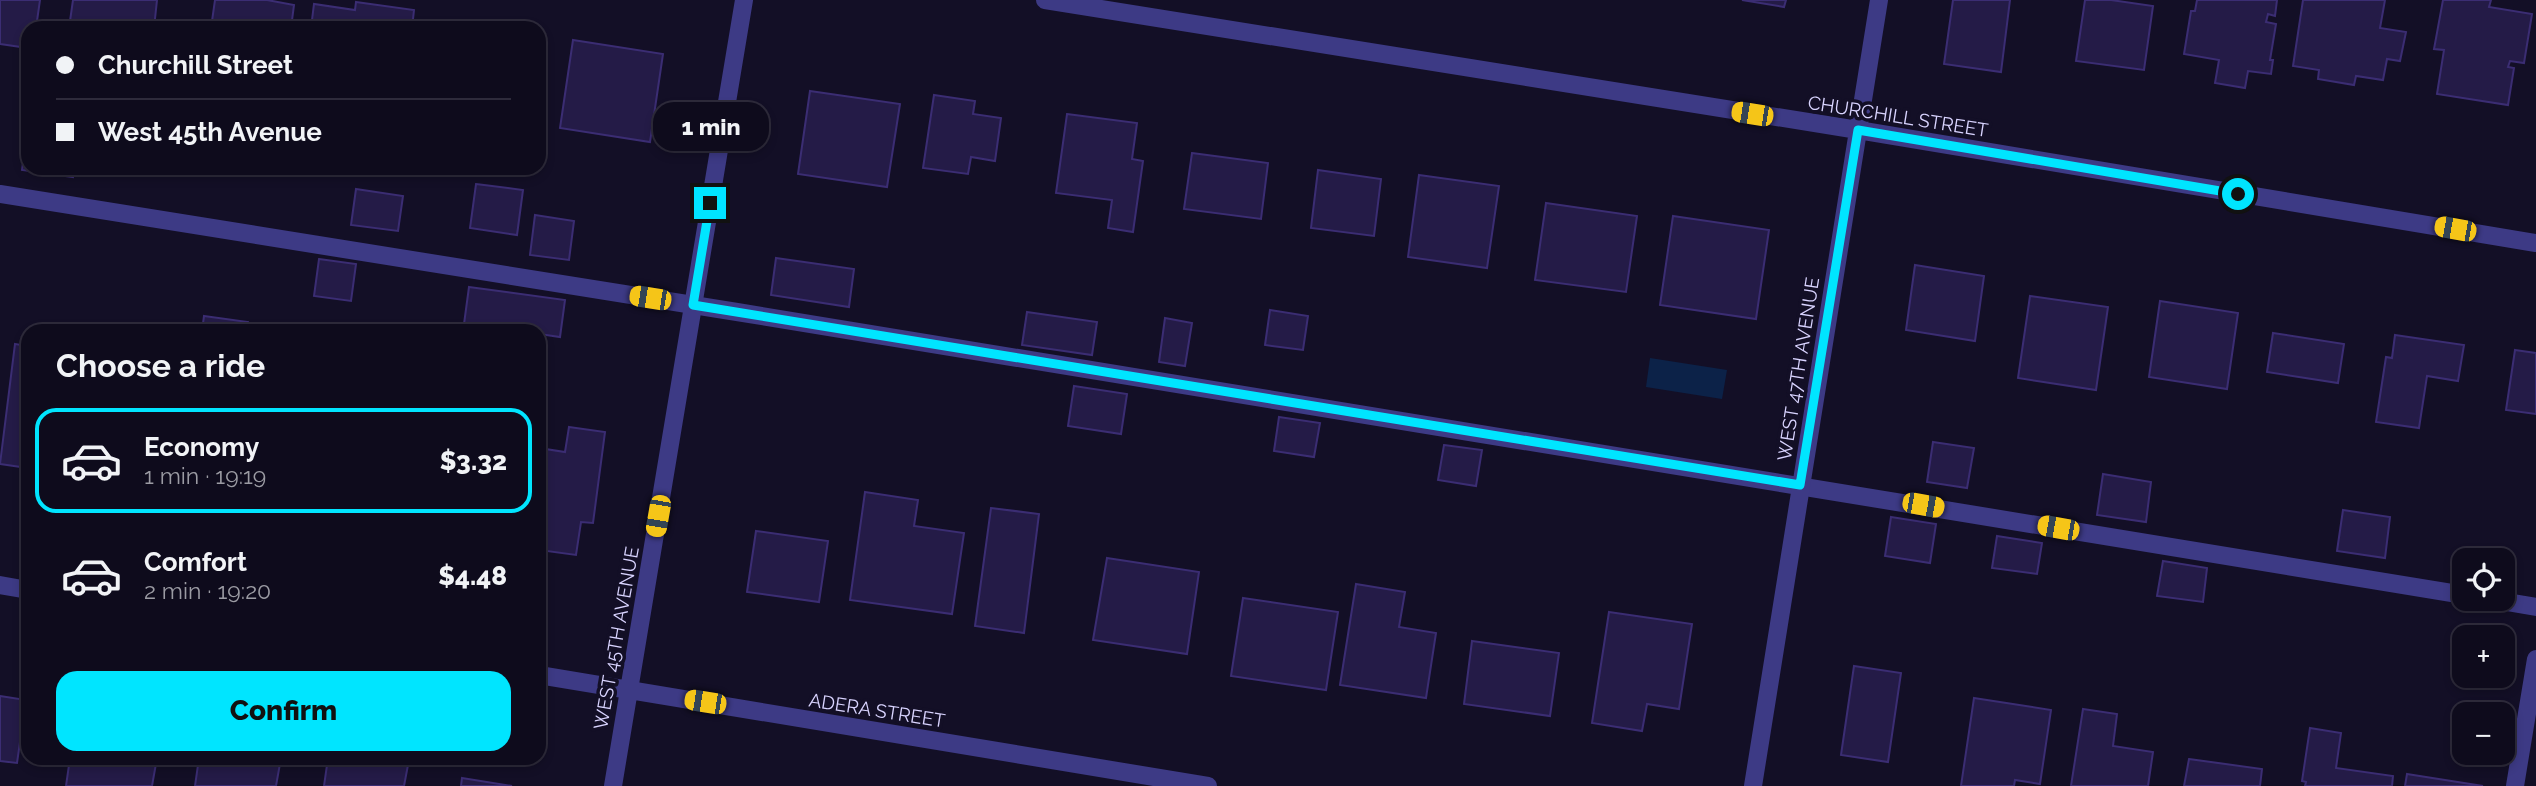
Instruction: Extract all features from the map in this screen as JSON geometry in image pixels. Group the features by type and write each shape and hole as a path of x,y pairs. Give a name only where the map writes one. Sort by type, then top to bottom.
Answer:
{"street":[{"name":"WEST 45TH AVENUE","path":"613,786 744,0"},
{"name":"CHURCHILL STREET","path":"1045,0 1858,130 2536,243"},
{"name":"WEST 47TH AVENUE","path":"1753,786 1880,0"},
{"path":"0,194 2452,593"},
{"path":"0,585 21,589"},
{"path":"2515,603 2536,607"},
{"path":"2515,786 2536,659"},
{"name":"ADERA STREET","path":"546,676 1208,786"}],"water":[{"path":"1650,358 1727,370 1722,399 1646,387"}],"building":[{"path":"0,0 40,0 37,21 21,21 21,47 0,44"},
{"path":"73,0 157,0 155,21 70,21"},
{"path":"215,0 267,0 294,5 292,21 212,21"},
{"path":"1742,0 1786,0 1784,7"},
{"path":"1953,0 2010,0 2001,72 1944,64"},
{"path":"2085,0 2111,0 2153,6 2144,70 2076,61"},
{"path":"2197,0 2277,0 2275,16 2268,14 2266,22 2276,24 2270,60 2273,60 2271,74 2248,71 2245,88 2215,83 2219,60 2184,54 2191,11 2195,11"},
{"path":"2303,0 2385,0 2380,28 2406,32 2400,61 2387,59 2383,80 2356,76 2354,85 2318,79 2319,70 2293,66"},
{"path":"2443,0 2491,0 2489,7 2532,14 2524,63 2510,61 2508,67 2514,68 2508,105 2437,94 2444,50 2434,49"},
{"path":"356,2 414,10 413,21 312,21 314,4 355,10"},
{"path":"573,40 663,54 650,142 560,128"},
{"path":"810,91 900,104 887,187 798,174"},
{"path":"934,95 975,101 973,114 1001,118 995,161 971,157 968,174 923,168"},
{"path":"1067,114 1137,123 1132,159 1143,161 1133,232 1108,228 1112,200 1056,193"},
{"path":"1192,153 1268,163 1261,219 1184,209"},
{"path":"1318,170 1381,179 1374,236 1311,228"},
{"path":"1419,175 1499,186 1487,268 1408,257"},
{"path":"476,184 523,190 517,235 470,228"},
{"path":"356,189 403,196 398,231 351,225"},
{"path":"1546,203 1637,216 1626,292 1535,280"},
{"path":"535,215 574,221 569,260 530,255"},
{"path":"1673,216 1769,230 1756,319 1660,305"},
{"path":"776,258 854,269 849,307 771,295"},
{"path":"319,259 356,264 351,301 314,296"},
{"path":"1915,265 1984,276 1975,341 1906,330"},
{"path":"469,287 565,300 560,337 546,335 546,324 464,324"},
{"path":"2030,296 2108,307 2096,390 2018,378"},
{"path":"2160,301 2238,313 2227,389 2149,377"},
{"path":"1270,310 1308,316 1303,350 1265,345"},
{"path":"1027,312 1097,322 1092,355 1022,345"},
{"path":"204,316 248,322 248,324 203,324"},
{"path":"1165,318 1192,323 1185,366 1159,362"},
{"path":"2273,333 2344,344 2338,383 2267,372"},
{"path":"2395,335 2464,345 2458,381 2427,376 2419,428 2376,422 2386,357 2392,358"},
{"path":"15,344 21,345 21,467 0,464"},
{"path":"2515,350 2536,353 2536,414 2506,410"},
{"path":"1074,386 1127,394 1121,434 1068,426"},
{"path":"1279,417 1320,423 1314,457 1274,451"},
{"path":"569,427 605,432 593,523 581,522 576,555 546,551 546,449 565,452"},
{"path":"1933,442 1974,448 1967,488 1927,482"},
{"path":"1444,445 1482,450 1476,486 1438,480"},
{"path":"2103,474 2151,482 2146,522 2097,515"},
{"path":"865,492 918,500 914,526 964,533 952,614 850,600"},
{"path":"991,508 1039,514 1024,633 975,626"},
{"path":"2343,510 2390,517 2385,558 2337,551"},
{"path":"1891,517 1936,524 1930,563 1885,556"},
{"path":"756,531 828,541 819,602 747,592"},
{"path":"1997,536 2042,543 2037,574 1992,568"},
{"path":"1107,558 1199,572 1187,654 1093,640"},
{"path":"2163,561 2207,568 2203,602 2157,596"},
{"path":"1356,584 1405,592 1399,627 1436,633 1426,698 1340,685"},
{"path":"1243,598 1338,612 1326,690 1231,676"},
{"path":"1609,612 1692,624 1679,709 1647,704 1642,731 1592,723"},
{"path":"1472,641 1559,653 1550,716 1464,704"},
{"path":"1854,666 1901,673 1888,762 1841,755"},
{"path":"0,696 21,699 21,735 17,763 0,761"},
{"path":"1974,698 2051,710 2040,784 2015,780 2014,786 1961,786"},
{"path":"2083,709 2117,714 2113,746 2153,752 2148,786 2071,786"},
{"path":"2310,728 2341,733 2336,768 2393,776 2392,786 2305,786 2306,782 2302,781"},
{"path":"2189,759 2262,769 2260,786 2184,786"},
{"path":"69,765 156,765 152,786 66,786"},
{"path":"198,765 280,765 276,786 195,786"},
{"path":"327,765 408,765 404,786 324,786"},
{"path":"2407,774 2483,786 2405,786"},
{"path":"462,778 512,786 461,786"}],"route":[{"path":"710,203 693,305 1800,485 1858,130 2238,194"}]}
